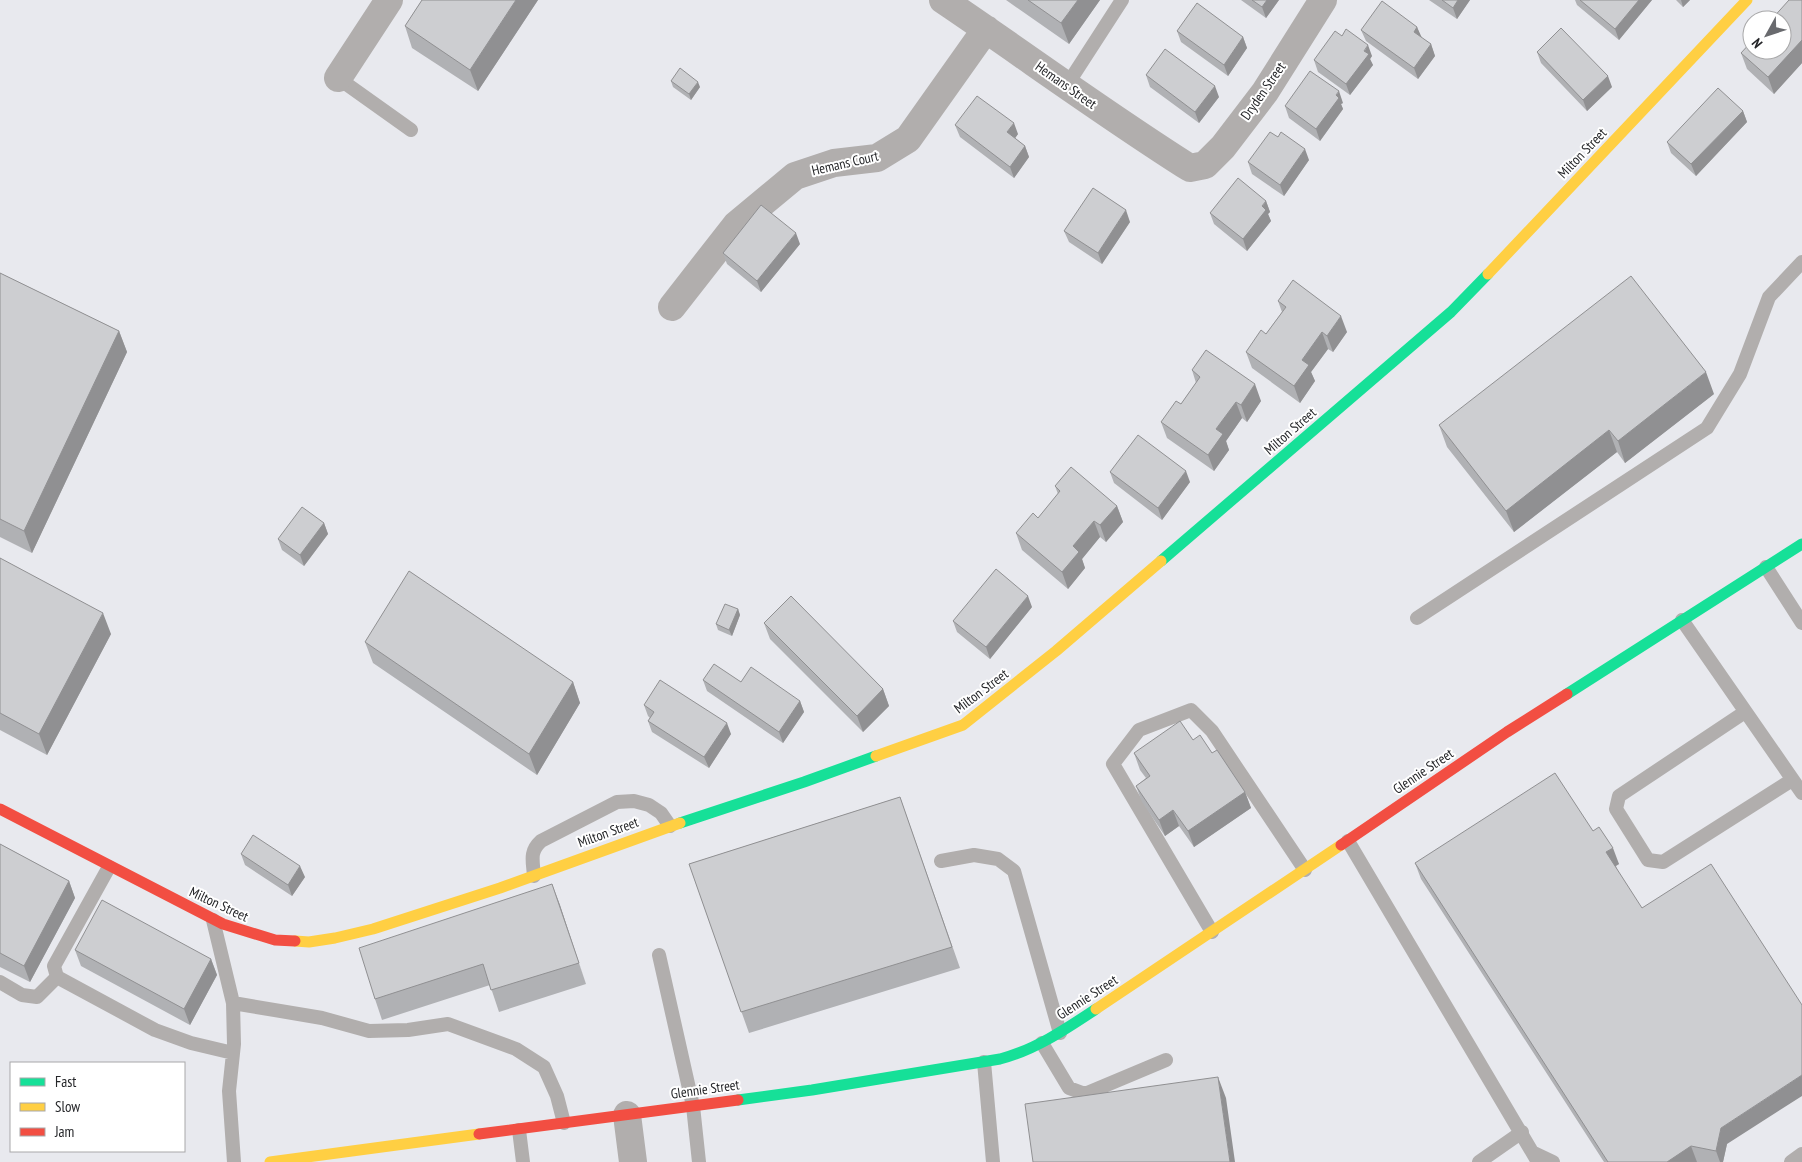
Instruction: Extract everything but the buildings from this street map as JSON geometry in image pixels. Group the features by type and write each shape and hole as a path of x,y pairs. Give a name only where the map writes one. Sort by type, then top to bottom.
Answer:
{"street":[{"path":"338,78 389,0"},
{"name":"Hemans Street","path":"943,0 1137,135 1190,168"},
{"name":"Dryden Street","path":"1190,168 1205,165 1223,147 1265,92 1323,0"},
{"name":"Milton Street","path":"0,808 109,867 213,919 248,933 274,940 309,942 373,929 534,876 670,826 804,782 963,725 1056,651 1451,312 1652,102 1746,0"},
{"name":"Hemans Court","path":"672,307 736,225 794,176 834,163 878,158 908,139 986,29"},
{"name":"Glennie Street","path":"278,1161 812,1090 984,1062 1019,1054 1060,1033 1305,870 1507,732 1802,544"},
{"path":"627,1115 633,1162"}],"lane":[{"path":"1067,85 1122,0"},
{"path":"338,78 411,130"},
{"path":"1417,618 1707,428 1740,374 1769,297 1802,262"},
{"path":"1766,567 1802,623"},
{"path":"1682,620 1802,793"},
{"path":"1212,932 1112,764 1139,730 1191,710 1212,730 1305,870"},
{"path":"1745,712 1619,796 1616,809 1648,860 1663,862 1792,780"},
{"path":"534,876 534,848 541,841 617,802 634,801 649,805 661,813 670,826"},
{"path":"1348,841 1536,1157 1553,1162"},
{"path":"941,861 974,855 998,859 1014,871 1060,1033"},
{"path":"109,867 54,966 57,977 155,1030 191,1043 233,1053"},
{"path":"213,919 233,1003 233,1053 229,1092 234,1162"},
{"path":"659,955 693,1106 699,1162"},
{"path":"0,982 22,995 37,996 57,977"},
{"path":"233,1003 322,1018 369,1031 408,1030 448,1024 516,1049 544,1067 557,1096 564,1123"},
{"path":"1042,1043 1069,1088 1085,1094 1166,1060"},
{"path":"984,1062 993,1162"},
{"path":"519,1130 523,1162"},
{"path":"1479,1162 1522,1132"},
{"path":"1791,1162 1802,1154"}],"traffic: fast":[{"path":"1161,561 1451,312 1488,274"},
{"path":"1567,694 1802,544"},
{"path":"680,823 876,756"},
{"path":"738,1100 812,1090 1000,1059 1038,1044 1096,1009"}],"traffic: slow":[{"path":"1488,274 1747,0"},
{"path":"876,756 963,725 1056,651 1161,561"},
{"path":"295,941 309,942 373,929 500,888 680,823"},
{"path":"1096,1009 1341,845"},
{"path":"270,1162 479,1134"}],"traffic: jam":[{"path":"1341,845 1507,732 1567,694"},
{"path":"0,809 223,924 275,940 295,941"},
{"path":"479,1134 738,1100"}]}
